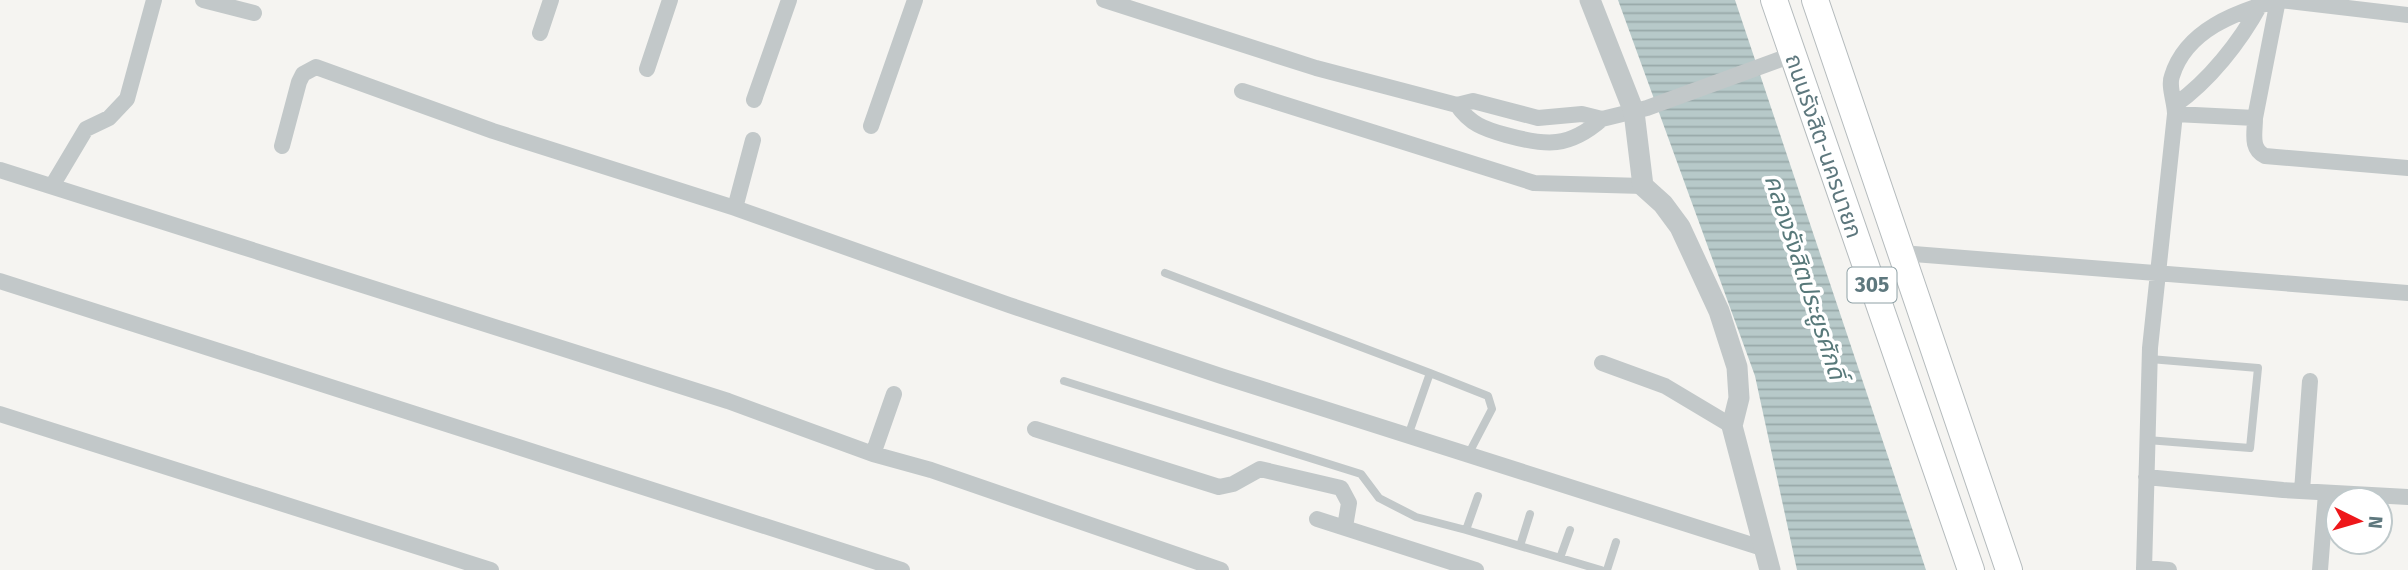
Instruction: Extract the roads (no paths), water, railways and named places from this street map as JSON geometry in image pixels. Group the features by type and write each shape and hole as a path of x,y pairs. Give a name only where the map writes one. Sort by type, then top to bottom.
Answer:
{"main road":[{"name":"ถนนรังสิต-นครนายก","path":"1774,0 1784,58 1971,570"},
{"name":"ถนนรังสิต-นครนายก","path":"1815,0 2009,570"}],"street":[{"path":"52,186 86,129 109,118 127,99 154,0"},
{"path":"203,0 254,13"},
{"path":"540,33 551,0"},
{"path":"647,69 670,0"},
{"path":"754,100 789,0"},
{"path":"872,126 915,0"},
{"path":"1104,0 1316,68 1457,105 1473,101 1538,118 1582,114 1602,119 1641,110 1784,58"},
{"path":"1590,0 1641,110 1643,186"},
{"path":"2279,0 2255,118 2254,146 2258,152 2265,156 2408,167"},
{"path":"2169,570 2144,569 2150,354 2175,109 2171,78 2188,43 2227,18 2259,5 2279,0 2408,15"},
{"path":"2175,109 2245,32 2259,5"},
{"path":"282,146 299,82 303,74 316,67 494,131 735,208 1009,305 1221,376 1409,433 1605,500 1765,549"},
{"path":"1242,90 1534,183 1643,186 1663,204 1680,227 1719,311 1737,367 1739,398 1732,426 1770,570"},
{"path":"1457,105 1468,121 1539,145 1584,135 1602,119"},
{"path":"2175,109 2255,118"},
{"path":"735,208 754,140"},
{"path":"0,170 728,401 873,454 944,475 1221,570"},
{"path":"1901,253 2408,293"},
{"path":"0,281 902,570"},
{"path":"1602,363 1665,386 1732,426"},
{"path":"2302,492 2310,381"},
{"path":"873,454 894,394"},
{"path":"0,414 491,570"},
{"path":"1035,429 1219,487 1233,484 1260,469 1340,488 1349,503 1345,527"},
{"path":"2146,477 2324,493"},
{"path":"1317,519 1476,570"},
{"path":"2320,570 2324,519"}],"lane":[{"path":"1165,273 1488,396 1492,409 1469,453"},
{"path":"2147,440 2250,448 2258,368 2150,354"},
{"path":"1409,433 1430,373"},
{"path":"1064,381 1361,474 1379,498 1416,517 1601,570"},
{"path":"1466,530 1478,496"},
{"path":"1520,546 1530,514"},
{"path":"1560,558 1570,530"},
{"path":"1607,570 1616,542"}],"water":[{"name":"คลองรังสิตประยูรศักดิ์","path":"1618,0 1735,0 1926,570 1797,570 1755,376"}]}
